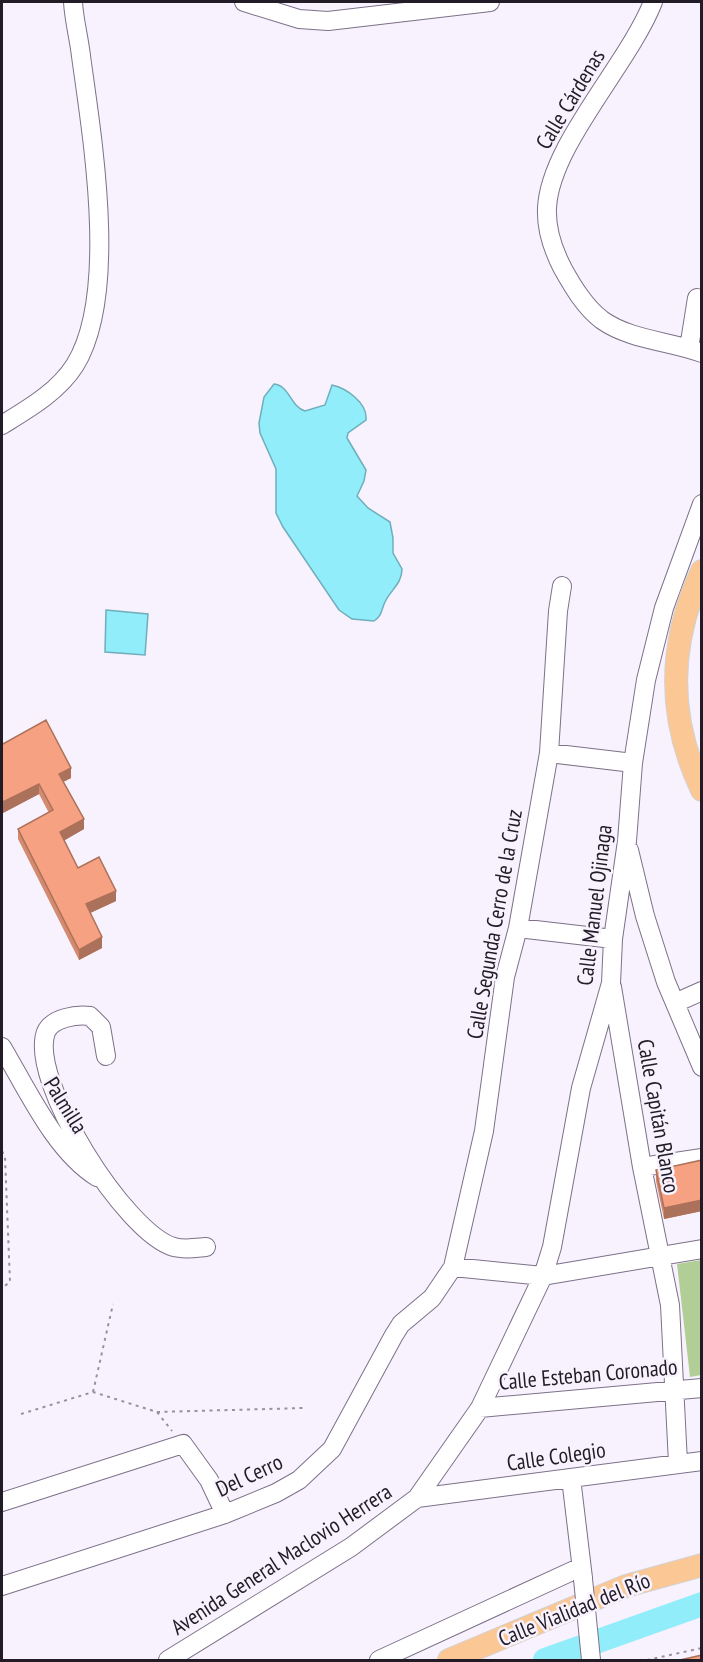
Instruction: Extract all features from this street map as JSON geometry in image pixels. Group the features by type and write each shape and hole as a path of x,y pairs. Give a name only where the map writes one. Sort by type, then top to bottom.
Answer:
{"main road":[{"path":"702,571 688,606 674,684 684,736 702,790"},
{"name":"Calle Vialidad del Río","path":"449,1660 626,1586 702,1564"}],"street":[{"path":"2,425 62,383 75,366 90,329 98,264 97,204 73,2"},
{"path":"244,2 299,19 328,21 490,2"},
{"name":"Calle Cárdenas","path":"652,2 635,38 565,149 549,189 547,222 550,240 568,279 602,320 633,334 695,351"},
{"path":"695,351 697,298"},
{"name":"Calle Manuel Ojinaga","path":"480,1408 543,1276 552,1247 581,1088 611,983 613,939 627,841 633,762 646,680 664,608 702,504"},
{"name":"Calle Segunda Cerro de la Cruz","path":"453,1267 484,1131 505,977 518,928 549,753 558,611 562,586"},
{"path":"646,680 674,684"},
{"path":"549,753 633,762"},
{"path":"627,841 645,916 675,1003 696,1038 702,1067"},
{"path":"518,928 613,939"},
{"name":"Calle Capitán Blanco","path":"611,983 673,1332 672,1391 678,1463"},
{"path":"675,1003 702,991"},
{"path":"106,1056 101,1027 90,1016 59,1020 48,1029 45,1043 46,1056 60,1105 101,1180 122,1204 161,1241 173,1247 206,1247"},
{"name":"Palmilla","path":"2,1047 73,1159 101,1180"},
{"path":"642,1167 702,1158"},
{"path":"453,1267 543,1276 702,1249"},
{"name":"Del Cerro","path":"2,1586 225,1514 276,1493 299,1480 332,1449 401,1324 432,1298 453,1267"},
{"name":"Calle Esteban Coronado","path":"480,1408 702,1388"},
{"name":"Avenida General Maclovio Herrera","path":"168,1660 351,1547 417,1498 480,1408"},
{"path":"2,1502 183,1444 209,1480 225,1514"},
{"name":"Calle Colegio","path":"417,1498 702,1461"},
{"path":"571,1478 591,1660"},
{"path":"379,1660 582,1573"}],"path":[{"path":"2,1151 5,1157 10,1282 2,1288"},
{"path":"93,1392 113,1304"},
{"path":"21,1414 93,1392 157,1412 304,1408"},
{"path":"157,1412 183,1444"},
{"path":"646,1660 702,1648"}],"green space":[{"path":"701,1260 701,1375 690,1377 677,1264"}],"water":[{"path":"274,384 283,388 296,405 305,411 325,405 332,385 344,389 364,408 366,420 348,433 347,438 366,470 357,496 368,508 390,522 393,553 402,569 399,582 374,621 352,619 339,610 276,513 276,469 260,433 259,423 264,397"},
{"path":"106,610 148,614 145,655 105,652"}],"building":[{"path":"46,720 71,768 59,774 84,819 60,832 78,868 99,857 116,891 86,904 102,937 79,950 18,829 53,810 39,784 3,802 2,799 2,742 3,744"},
{"path":"702,1160 702,1200 664,1208 656,1170"},
{"path":"702,1655 702,1660 680,1660"}],"waterway":[{"path":"545,1660 702,1604"}]}
